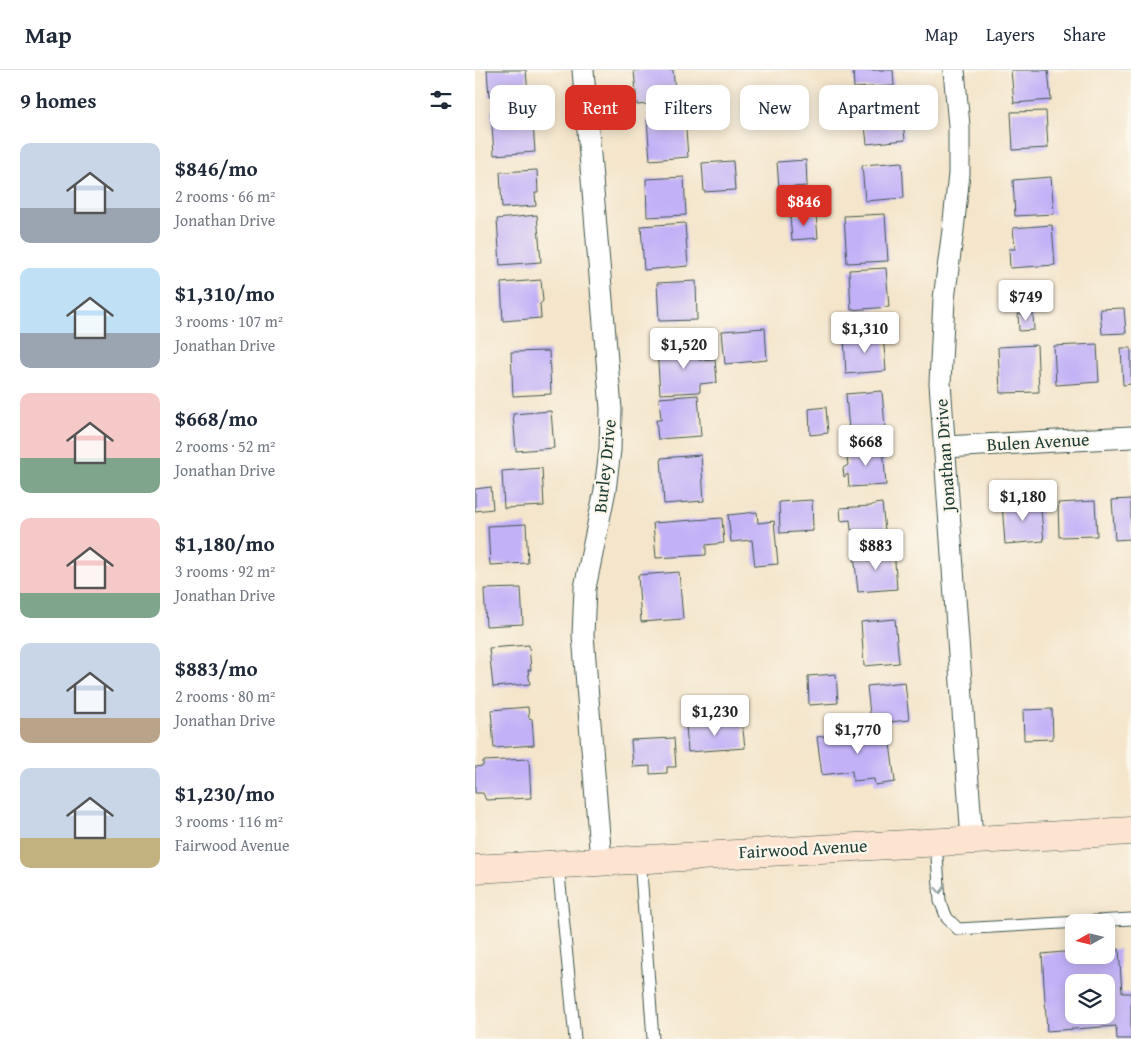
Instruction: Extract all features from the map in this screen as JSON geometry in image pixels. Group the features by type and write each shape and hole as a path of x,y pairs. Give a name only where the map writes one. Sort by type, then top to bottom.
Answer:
{"street":[{"name":"Burley Drive","path":"583,70 611,409 610,450 585,588 583,635 601,861"},
{"name":"Jonathan Drive","path":"954,70 959,126 959,174 943,299 940,384 972,840"},
{"name":"Bulen Avenue","path":"945,447 1131,437"},
{"name":"Fairwood Avenue","path":"475,869 1131,831"}],"lane":[{"path":"936,842 940,900 947,918 959,929 1131,919"},
{"path":"641,858 653,1039"},
{"path":"558,864 575,1039"}],"building":[{"path":"487,70 526,70 527,85 490,85 489,97"},
{"path":"634,70 673,70 674,85 646,85 646,104 637,105"},
{"path":"853,70 893,70 894,85 854,85"},
{"path":"1011,70 1048,70 1051,100 1014,103"},
{"path":"1046,111 1048,148 1013,150 1011,112"},
{"path":"492,130 534,130 535,152 494,155"},
{"path":"648,130 686,130 688,157 650,160"},
{"path":"865,130 904,130 905,140 867,144"},
{"path":"806,160 807,186 779,188 777,162"},
{"path":"733,161 735,190 704,192 702,163"},
{"path":"902,162 904,198 865,201 862,165"},
{"path":"537,170 538,193 535,193 536,206 502,208 500,172"},
{"path":"684,177 686,215 647,217 646,179"},
{"path":"1051,177 1054,214 1015,216 1013,180"},
{"path":"816,214 818,238 792,240 790,216"},
{"path":"885,214 888,261 847,263 844,216"},
{"path":"537,215 541,262 500,265 497,219"},
{"path":"685,223 688,266 644,270 641,226"},
{"path":"1052,225 1055,265 1010,268 1009,249 1015,249 1013,228"},
{"path":"886,268 889,307 851,310 849,270"},
{"path":"541,280 543,301 540,304 541,318 503,321 501,283"},
{"path":"696,281 697,320 659,321 657,283"},
{"path":"1124,308 1126,333 1102,334 1100,309"},
{"path":"1018,314 1033,314 1034,330 1019,331"},
{"path":"765,328 767,360 725,364 722,331"},
{"path":"883,334 886,371 846,374 844,337"},
{"path":"1097,344 1099,382 1056,385 1054,346"},
{"path":"697,345 699,360 715,359 717,382 700,384 700,392 660,394 657,348"},
{"path":"1037,345 1039,392 1000,393 998,347"},
{"path":"1121,348 1131,348 1131,384 1123,385"},
{"path":"549,351 551,394 513,396 511,352"},
{"path":"882,391 885,427 849,431 846,394"},
{"path":"698,395 701,436 658,439 656,420 661,420 659,398"},
{"path":"826,407 828,433 810,435 809,409"},
{"path":"551,411 554,448 516,451 513,414"},
{"path":"883,447 886,485 849,487 848,474 844,477 843,468 848,465 846,450"},
{"path":"701,455 704,501 664,504 661,458"},
{"path":"542,468 544,506 504,508 502,471"},
{"path":"491,487 493,509 475,511 475,489"},
{"path":"1131,499 1131,539 1115,540 1112,500"},
{"path":"812,500 813,531 780,533 779,502"},
{"path":"1040,500 1044,541 1005,544 1002,503"},
{"path":"1095,501 1097,536 1059,537 1058,503"},
{"path":"882,503 886,540 855,543 854,530 851,530 850,520 841,521 840,508 871,506"},
{"path":"757,512 758,523 774,521 778,564 755,566 752,540 731,542 728,515"},
{"path":"722,518 724,543 706,545 706,555 656,558 653,523"},
{"path":"526,524 528,563 490,565 488,526"},
{"path":"894,549 897,589 858,592 854,553"},
{"path":"679,572 683,619 641,622 638,575"},
{"path":"521,588 523,624 486,626 484,589"},
{"path":"895,619 899,663 864,666 861,622"},
{"path":"529,645 531,670 528,670 530,684 493,687 489,648"},
{"path":"836,674 838,703 809,705 808,676"},
{"path":"905,682 909,720 871,724 867,686"},
{"path":"528,707 529,718 532,719 534,745 494,748 491,710"},
{"path":"1052,709 1053,739 1024,740 1023,710"},
{"path":"742,721 745,748 688,752 686,725"},
{"path":"888,728 895,782 875,785 874,779 853,781 852,771 822,775 817,737"},
{"path":"674,738 676,767 667,767 667,773 650,774 650,766 633,767 631,740"},
{"path":"529,759 531,798 486,800 483,793 475,793 475,767 483,766 483,761"},
{"path":"1115,949 1119,949 1122,993 1131,993 1131,1039 1117,1039 1116,1026 1047,1031 1042,954 1065,952 1065,964 1115,964"}]}
